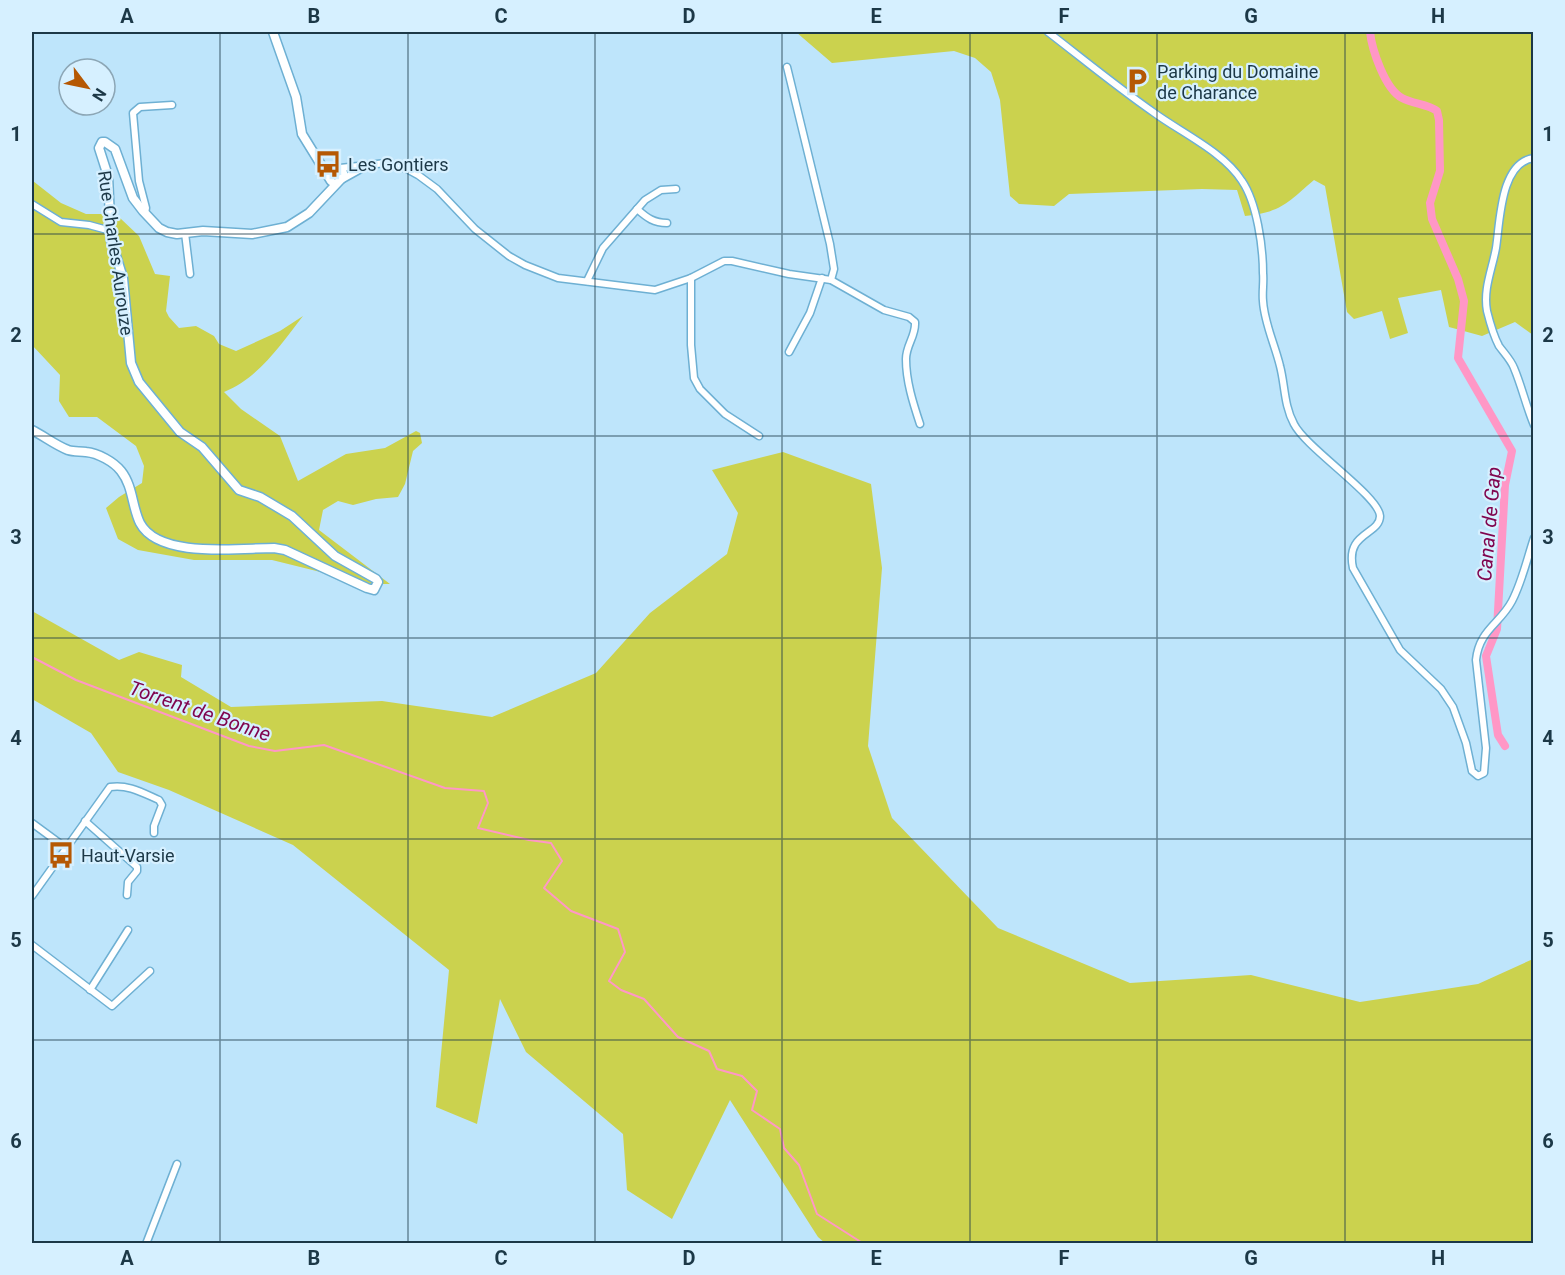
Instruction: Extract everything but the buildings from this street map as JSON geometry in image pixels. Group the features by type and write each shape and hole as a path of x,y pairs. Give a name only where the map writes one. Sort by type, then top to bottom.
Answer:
{"street":[{"path":"273,32 296,97 302,134 316,157 335,179"},
{"path":"1048,32 1138,101 1207,147 1242,180 1248,191 1258,228 1264,271 1263,302 1281,368 1288,411 1294,425 1304,437 1366,495 1379,513 1376,526 1357,540 1354,546 1351,560 1353,568 1400,650 1441,689 1453,707 1466,743 1472,771 1478,776 1484,772 1486,748 1476,660 1477,651 1481,639 1515,596 1533,538"},
{"path":"787,67 830,244 834,269 831,279"},
{"path":"145,213 146,208 139,182 133,113 140,107 172,105"},
{"name":"Rue Charles Aurouze","path":"32,430 71,451 96,454 114,465 125,478 140,522 146,531 163,542 200,549 274,548 299,556 374,590 378,582 372,576 326,549 292,516 260,497 239,490 202,447 180,432 139,382 131,363 123,278 111,240 108,176 99,148 102,142 115,148 133,198 159,228 167,232 203,231 252,234 287,227 309,213 323,198 335,179"},
{"path":"316,157 335,167 365,167 386,163 418,175 437,189 475,229 509,256 547,275 574,281 655,290 691,278 724,261 789,274 831,279 884,310 909,317 915,322 916,331 906,357 909,391 920,424"},
{"path":"1533,158 1526,159 1520,164 1505,190 1485,298 1491,327 1499,345 1514,368 1533,425"},
{"path":"335,167 331,170 335,179"},
{"path":"335,179 365,167"},
{"path":"587,281 603,248 645,200 661,190 676,189"},
{"path":"32,204 61,222 89,225 111,231"},
{"path":"637,209 647,218 658,223 667,223"},
{"path":"185,233 189,274"},
{"path":"691,278 691,345 694,378 700,389 725,414 759,436"},
{"path":"789,352 810,313 822,278"},
{"path":"32,896 110,787 118,785 130,788 159,800 162,804 154,826 154,833"},
{"path":"84,821 137,867 138,870 128,882 127,895"},
{"path":"32,823 66,848"},
{"path":"90,990 128,930"},
{"path":"32,945 112,1006 150,971"},
{"path":"146,1244 177,1164"}],"green space":[{"path":"796,32 1533,32 1533,335 1515,322 1482,336 1449,327 1441,290 1398,298 1408,333 1390,339 1382,311 1354,319 1347,312 1325,186 1314,180 1276,209 1245,216 1237,190 1202,189 1069,194 1054,206 1019,204 1010,196 1000,100 991,72 975,58 954,51 832,63"},
{"path":"32,177 33,181 61,203 86,214 120,218 139,236 155,274 170,276 166,311 179,328 196,326 214,336 219,344 236,351 280,331 303,316 258,370 248,379 224,392 241,409 280,436 298,481 346,454 385,448 416,431 420,433 422,443 413,451 405,484 398,497 376,499 353,505 338,501 323,510 319,530 390,584 369,584 272,560 194,560 138,550 118,539 106,508 142,483 144,466 136,446 97,417 69,417 59,401 60,375 32,345"},
{"path":"783,452 871,484 882,568 868,746 892,818 998,928 1130,983 1251,975 1360,1002 1478,984 1533,959 1533,1243 825,1243 818,1237 730,1100 672,1219 627,1190 623,1134 526,1052 500,999 477,1124 436,1107 449,970 293,845 169,790 118,772 91,733 32,699 32,611 119,660 139,652 182,665 181,677 231,707 382,701 492,717 596,673 650,613 727,554 738,513 712,470"}],"waterway":[{"name":"Canal de Gap","path":"1370,32 1380,68 1390,86 1402,98 1437,111 1440,171 1430,203 1432,219 1458,279 1464,301 1458,358 1512,451 1505,485 1497,629 1486,656 1498,735 1505,746"},
{"name":"Torrent de Bonne","path":"32,657 76,680 249,746 275,751 324,745 445,788 484,791 488,803 478,828 551,843 562,861 544,888 571,911 618,929 625,952 609,981 621,990 644,999 678,1037 709,1051 717,1069 742,1076 757,1091 752,1110 780,1129 784,1148 799,1165 817,1214 864,1244"}],"place":[{"name":"Parking du Domaine de Charance","path":"1137,81"},
{"name":"Les Gontiers","path":"328,164"},
{"name":"Haut-Varsie","path":"61,855"}]}
